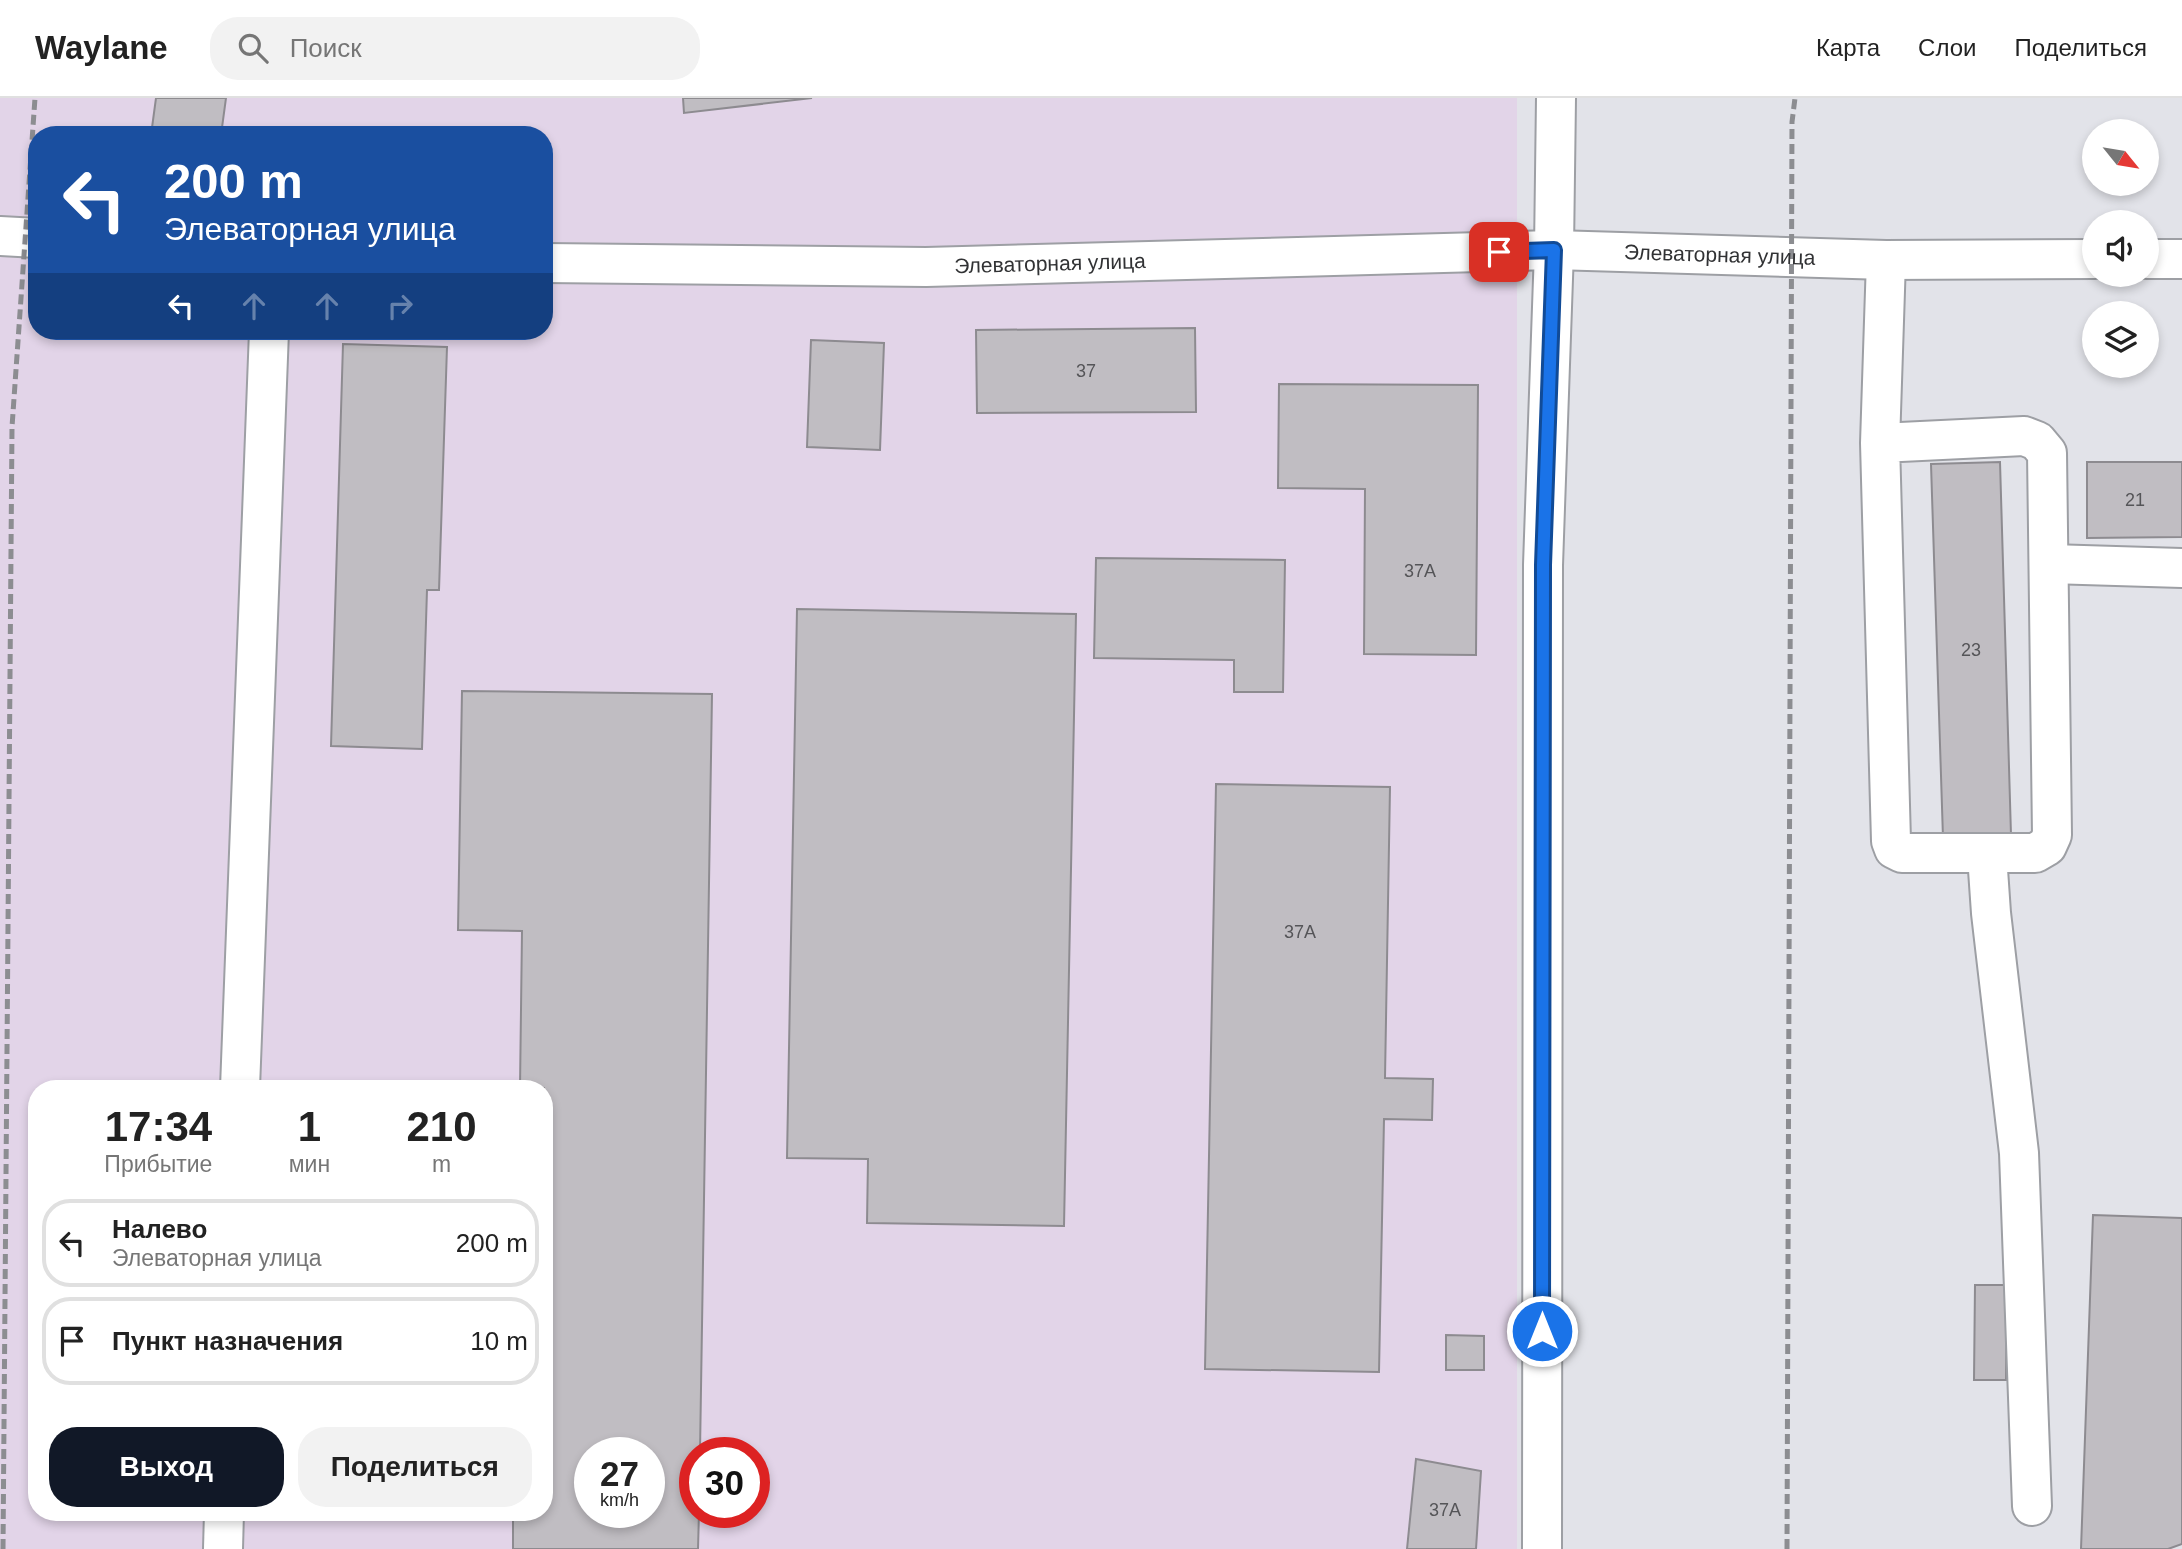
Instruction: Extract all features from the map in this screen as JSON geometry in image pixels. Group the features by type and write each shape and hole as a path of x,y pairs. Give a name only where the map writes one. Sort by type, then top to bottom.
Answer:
{"street":[{"path":"1542,1549 1543,565 1554,250 1556,98"},
{"path":"0,236 28,238"},
{"name":"Элеваторная улица","path":"553,263 926,267 1554,250 1886,260 2082,259"},
{"path":"2159,259 2182,259"},
{"path":"1880,443 2024,436 2037,441 2047,453 2052,835 2047,846 2035,853 1902,853 1894,849 1891,841 1880,443 1886,260"},
{"path":"240,1080 269,340"},
{"path":"2050,564 2182,568"},
{"path":"1987,855 1990,913 2019,1153 2032,1506"},
{"path":"223,1549 224,1521"}],"shaded area":[{"path":"0,98 1517,98 1517,1549 0,1549"}],"building":[{"path":"156,98 226,98 222,126 152,126"},
{"path":"683,98 812,98 684,113"},
{"path":"1195,328 1196,412 977,413 976,330"},
{"path":"811,340 884,343 880,450 807,447"},
{"path":"343,344 447,347 439,590 427,590 422,749 331,746"},
{"path":"1279,384 1478,385 1476,655 1364,654 1365,489 1278,488"},
{"path":"2000,462 2011,835 1943,838 1931,464"},
{"path":"2087,462 2182,462 2182,537 2087,538"},
{"path":"1096,558 1285,560 1283,692 1234,692 1234,660 1094,658"},
{"path":"797,609 1076,614 1064,1226 867,1223 868,1159 787,1158"},
{"path":"462,691 712,694 700,1437 679,1437 679,1528 699,1528 698,1549 513,1549 513,1521 553,1521 553,1080 520,1080 522,931 458,930"},
{"path":"1216,784 1390,787 1385,1078 1433,1079 1432,1120 1384,1119 1379,1372 1205,1369"},
{"path":"2093,1215 2182,1218 2182,1544 2168,1549 2081,1549"},
{"path":"1975,1285 2007,1285 2006,1380 1974,1380"},
{"path":"1446,1335 1484,1336 1484,1370 1446,1370"},
{"path":"1416,1459 1481,1471 1476,1549 1407,1549"}],"railway":[{"path":"33,126 35,98"},
{"path":"1787,1549 1792,122 1795,98"},
{"path":"3,1549 12,427 28,198"}],"route":[{"path":"1499,252 1554,250 1543,565 1542,1331"}]}
